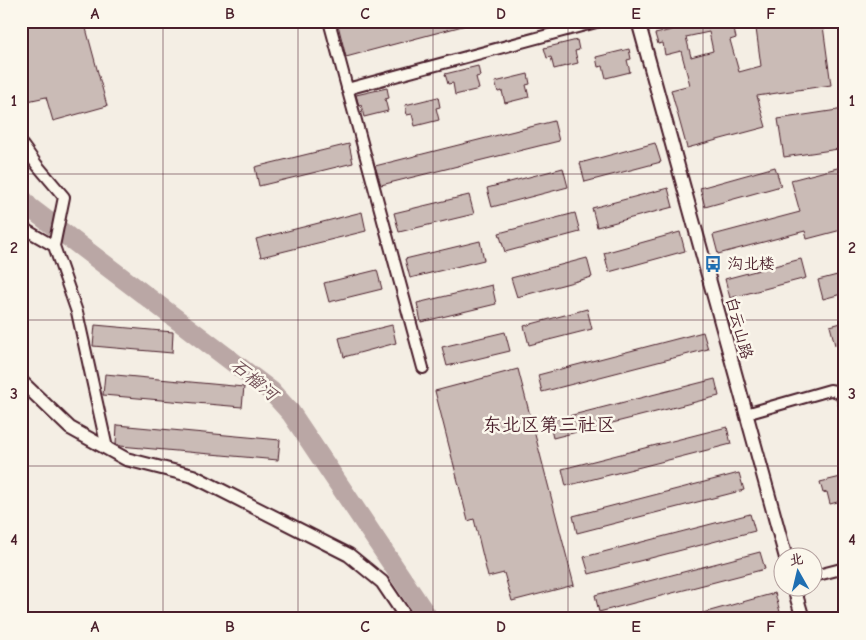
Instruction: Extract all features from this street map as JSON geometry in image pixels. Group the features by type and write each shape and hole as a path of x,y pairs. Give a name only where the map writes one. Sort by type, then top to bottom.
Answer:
{"street":[{"path":"329,21 423,368"},
{"path":"347,88 600,21"},
{"name":"白云山路","path":"638,21 783,548"},
{"path":"21,143 64,197 54,244 77,312 107,448"},
{"path":"21,225 28,231 54,244"},
{"path":"21,381 70,428 107,448 126,458 193,476 349,555 382,582 407,619"},
{"path":"746,414 830,390 840,393 845,405"},
{"path":"824,573 845,568"},
{"path":"797,598 803,619"}],"building":[{"path":"21,21 84,21 107,106 53,121 46,97 23,102 21,95"},
{"path":"337,21 399,21 400,27 421,21 469,21 470,24 346,57"},
{"path":"708,21 732,21 736,38 730,40 739,72 761,66 755,21 810,21 810,28 823,26 831,85 757,96 766,127 687,148 671,90 690,85 681,51 665,55 663,43 658,44 655,34","holes":["709,32 713,51 691,57 686,37"]},
{"path":"577,40 579,50 575,51 578,63 554,69 551,57 547,58 544,48"},
{"path":"629,49 631,59 627,60 630,72 606,78 603,66 598,67 596,57"},
{"path":"478,66 480,76 476,77 479,89 455,95 453,83 448,84 445,74"},
{"path":"528,74 530,84 526,85 529,97 505,103 502,91 498,92 495,82"},
{"path":"387,88 389,98 385,99 388,111 364,117 356,95"},
{"path":"438,97 440,107 436,108 439,120 415,126 412,114 407,115 405,105"},
{"path":"844,109 845,148 784,157 778,119"},
{"path":"554,121 559,141 381,185 375,166"},
{"path":"655,143 661,162 585,182 580,163"},
{"path":"349,144 353,163 259,186 255,167"},
{"path":"845,166 845,229 807,239 805,231 718,254 713,235 800,212 791,180"},
{"path":"775,167 781,186 705,207 700,188"},
{"path":"563,168 568,187 492,207 487,188"},
{"path":"668,188 673,207 597,227 592,208"},
{"path":"469,195 474,214 399,232 394,213"},
{"path":"362,212 366,231 261,257 256,239"},
{"path":"575,213 580,232 505,252 499,233"},
{"path":"680,232 685,251 609,272 604,253"},
{"path":"480,241 484,260 410,278 405,259"},
{"path":"587,258 592,277 517,297 511,278"},
{"path":"801,259 806,278 730,298 725,279"},
{"path":"377,270 382,289 329,302 324,283"},
{"path":"845,273 845,293 823,299 818,280"},
{"path":"492,285 496,304 421,322 417,303"},
{"path":"587,309 592,329 529,345 524,326"},
{"path":"845,322 845,342 835,345 830,326"},
{"path":"95,325 173,332 172,353 93,346"},
{"path":"392,325 396,343 344,357 339,338"},
{"path":"505,332 510,351 447,366 442,347"},
{"path":"703,332 708,349 542,392 538,375"},
{"path":"518,369 574,585 512,601 504,573 488,577 474,519 468,521 435,391"},
{"path":"105,374 244,387 242,407 103,395"},
{"path":"715,379 719,396 553,438 549,421"},
{"path":"117,425 280,440 278,460 120,446 116,444"},
{"path":"727,427 731,444 566,486 562,469"},
{"path":"739,473 744,490 577,533 573,516"},
{"path":"845,476 845,500 830,504 827,492 823,493 820,482"},
{"path":"750,514 755,531 589,574 584,557"},
{"path":"760,552 765,569 599,612 595,595"},
{"path":"774,593 780,612 756,619 693,619 692,616"}],"waterway":[{"name":"石榴河","path":"21,197 29,207 271,391 291,413 429,619"}],"place":[{"name":"沟北楼","path":"713,264"}],"district":[{"name":"东北区第三社区","path":"549,425"}]}
